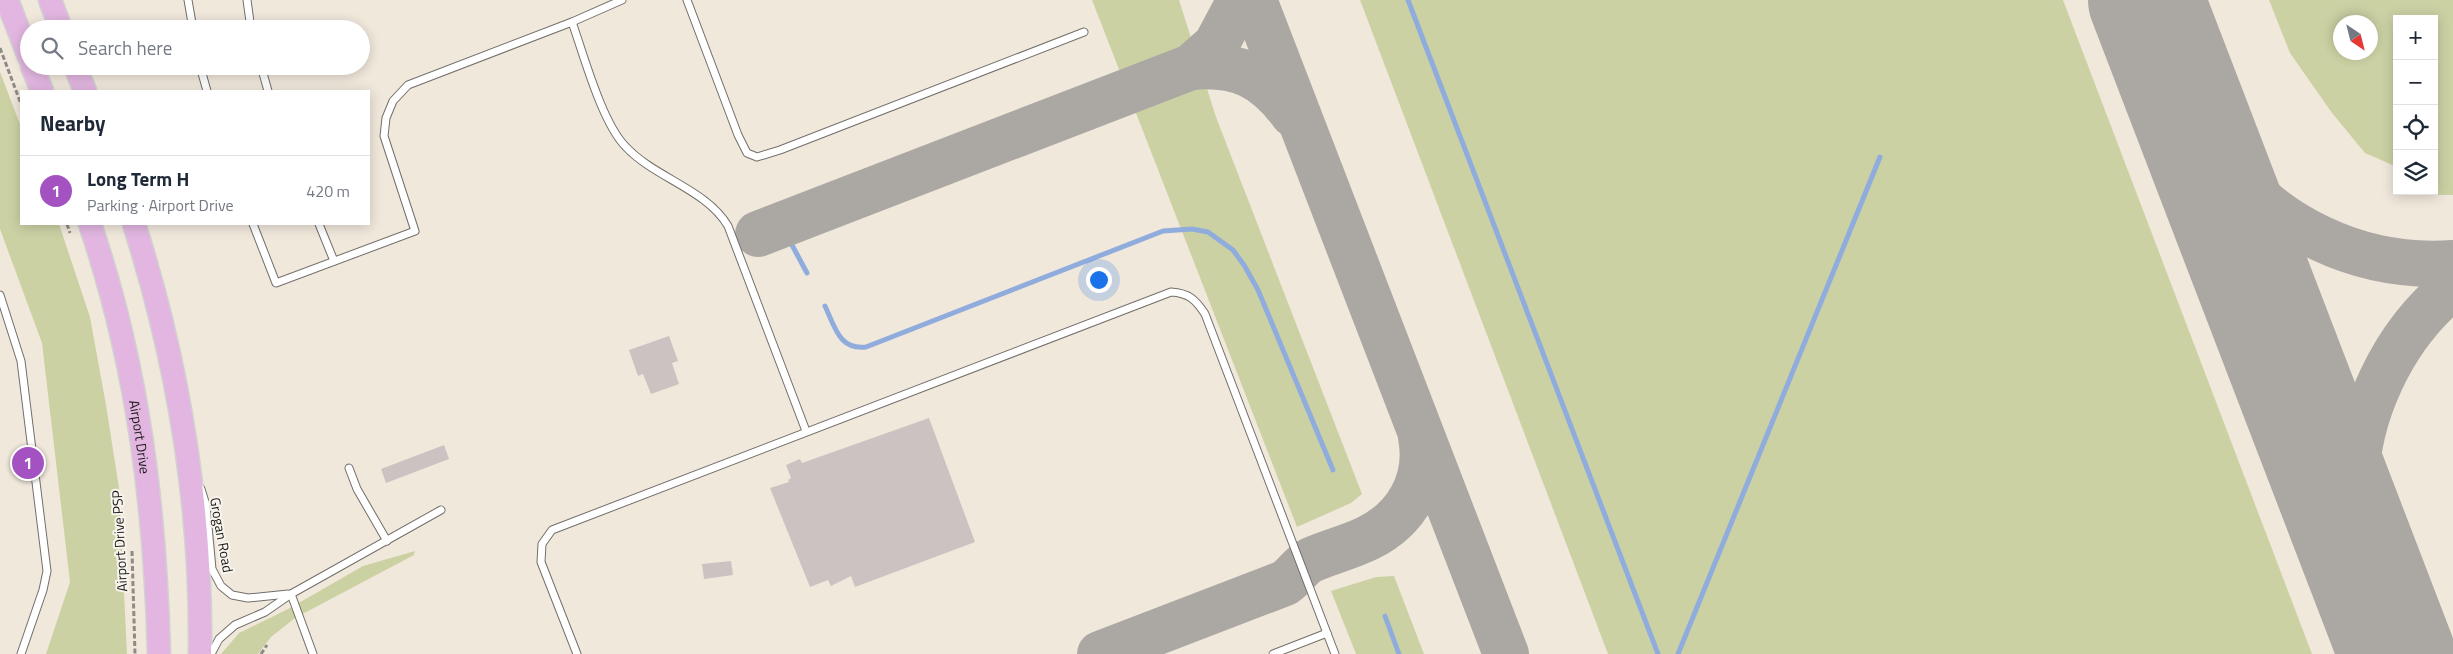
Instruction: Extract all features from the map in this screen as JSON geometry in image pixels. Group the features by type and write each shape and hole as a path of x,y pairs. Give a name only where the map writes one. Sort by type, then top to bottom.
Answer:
{"main road":[{"path":"7,0 20,34"},
{"path":"50,0 58,20"},
{"path":"36,75 42,90"},
{"path":"79,75 85,90"},
{"name":"Airport Drive","path":"90,225 129,361 143,444 156,567 159,654"},
{"path":"134,225 156,300 181,416 197,549 200,654"}],"lane":[{"path":"188,0 191,20"},
{"path":"247,0 250,20"},
{"path":"253,225 276,282 415,231 384,136 386,118 393,101 408,84 572,22 622,0"},
{"path":"687,0 738,135 747,153 757,156 780,150 1084,32"},
{"path":"572,22 607,118 620,140 636,156 716,210 728,226 806,431"},
{"path":"203,75 207,90"},
{"path":"264,75 268,90"},
{"path":"320,225 334,261"},
{"path":"577,654 541,562 542,544 552,530 1159,295 1171,292 1182,292 1191,296 1205,314 1335,654"},
{"path":"0,295 21,361 47,571 43,590 21,654"},
{"name":"Grogan Road","path":"181,416 206,505 215,577 226,592 239,597 248,598 291,594"},
{"path":"349,468 357,489 387,541"},
{"name":"Grogan Road","path":"211,654 225,632 265,612 291,594 441,510"},
{"path":"291,594 313,654"},
{"path":"1273,654 1327,633"}],"path":[{"path":"0,48 20,101"},
{"path":"67,225 74,241"},
{"name":"Airport Drive PSP","path":"132,549 135,654"},
{"path":"261,654 267,645"}],"shaded area":[{"path":"0,0 2453,0 2453,654 0,654"}],"green space":[{"path":"1092,0 1179,0 1216,117 1362,494 1351,503 1297,527"},
{"path":"1360,0 2063,0 2312,654 1608,654"},
{"path":"2269,0 2453,0 2453,195 2438,195 2438,15 2393,15 2393,165 2365,153 2332,113 2290,53"},
{"path":"0,72 20,124 20,225 59,225 90,317 119,488 127,654 46,654 70,582 42,343 0,229"},
{"path":"415,551 414,555 295,618 271,637 258,654 221,654 239,633 290,608 363,566"},
{"path":"1394,576 1424,654 1356,654 1331,591 1376,577"}],"building":[{"path":"669,336 678,361 672,363 679,384 651,394 643,374 638,376 629,350"},
{"path":"929,418 975,542 855,587 851,576 831,586 828,580 810,587 770,488 789,482 788,480 791,478 786,465 800,459 802,463"},
{"path":"444,445 449,459 386,483 381,469"},
{"path":"731,561 733,575 704,579 702,564"}],"waterway":[{"path":"1408,0 1658,654"},
{"path":"1678,654 1880,157"},
{"path":"825,306 839,336 850,345 866,347 1163,231 1192,229 1208,232 1233,250 1258,290 1333,470"},
{"path":"792,245 807,273"},
{"path":"1385,616 1399,654"}],"taxiway":[{"path":"758,234 1191,67 1216,45 1240,0"},
{"path":"1254,0 1506,654"},
{"path":"1191,67 1223,67 1249,75 1261,81 1272,90 1293,114"},
{"path":"2181,91 2211,144 2238,178 2263,202 2290,222 2320,238 2351,251 2384,259 2418,263 2453,263"},
{"path":"2367,577 2358,525 2356,494 2357,465 2370,407 2395,353 2412,329 2453,287"},
{"path":"1100,654 1285,583 1311,560 1361,541 1382,530 1404,509 1418,483 1423,453 1421,437"},
{"path":"2379,607 2410,654"}],"runway":[{"path":"2146,0 2397,654"}],"place":[{"name":"Long Term H","path":"28,463"}]}
